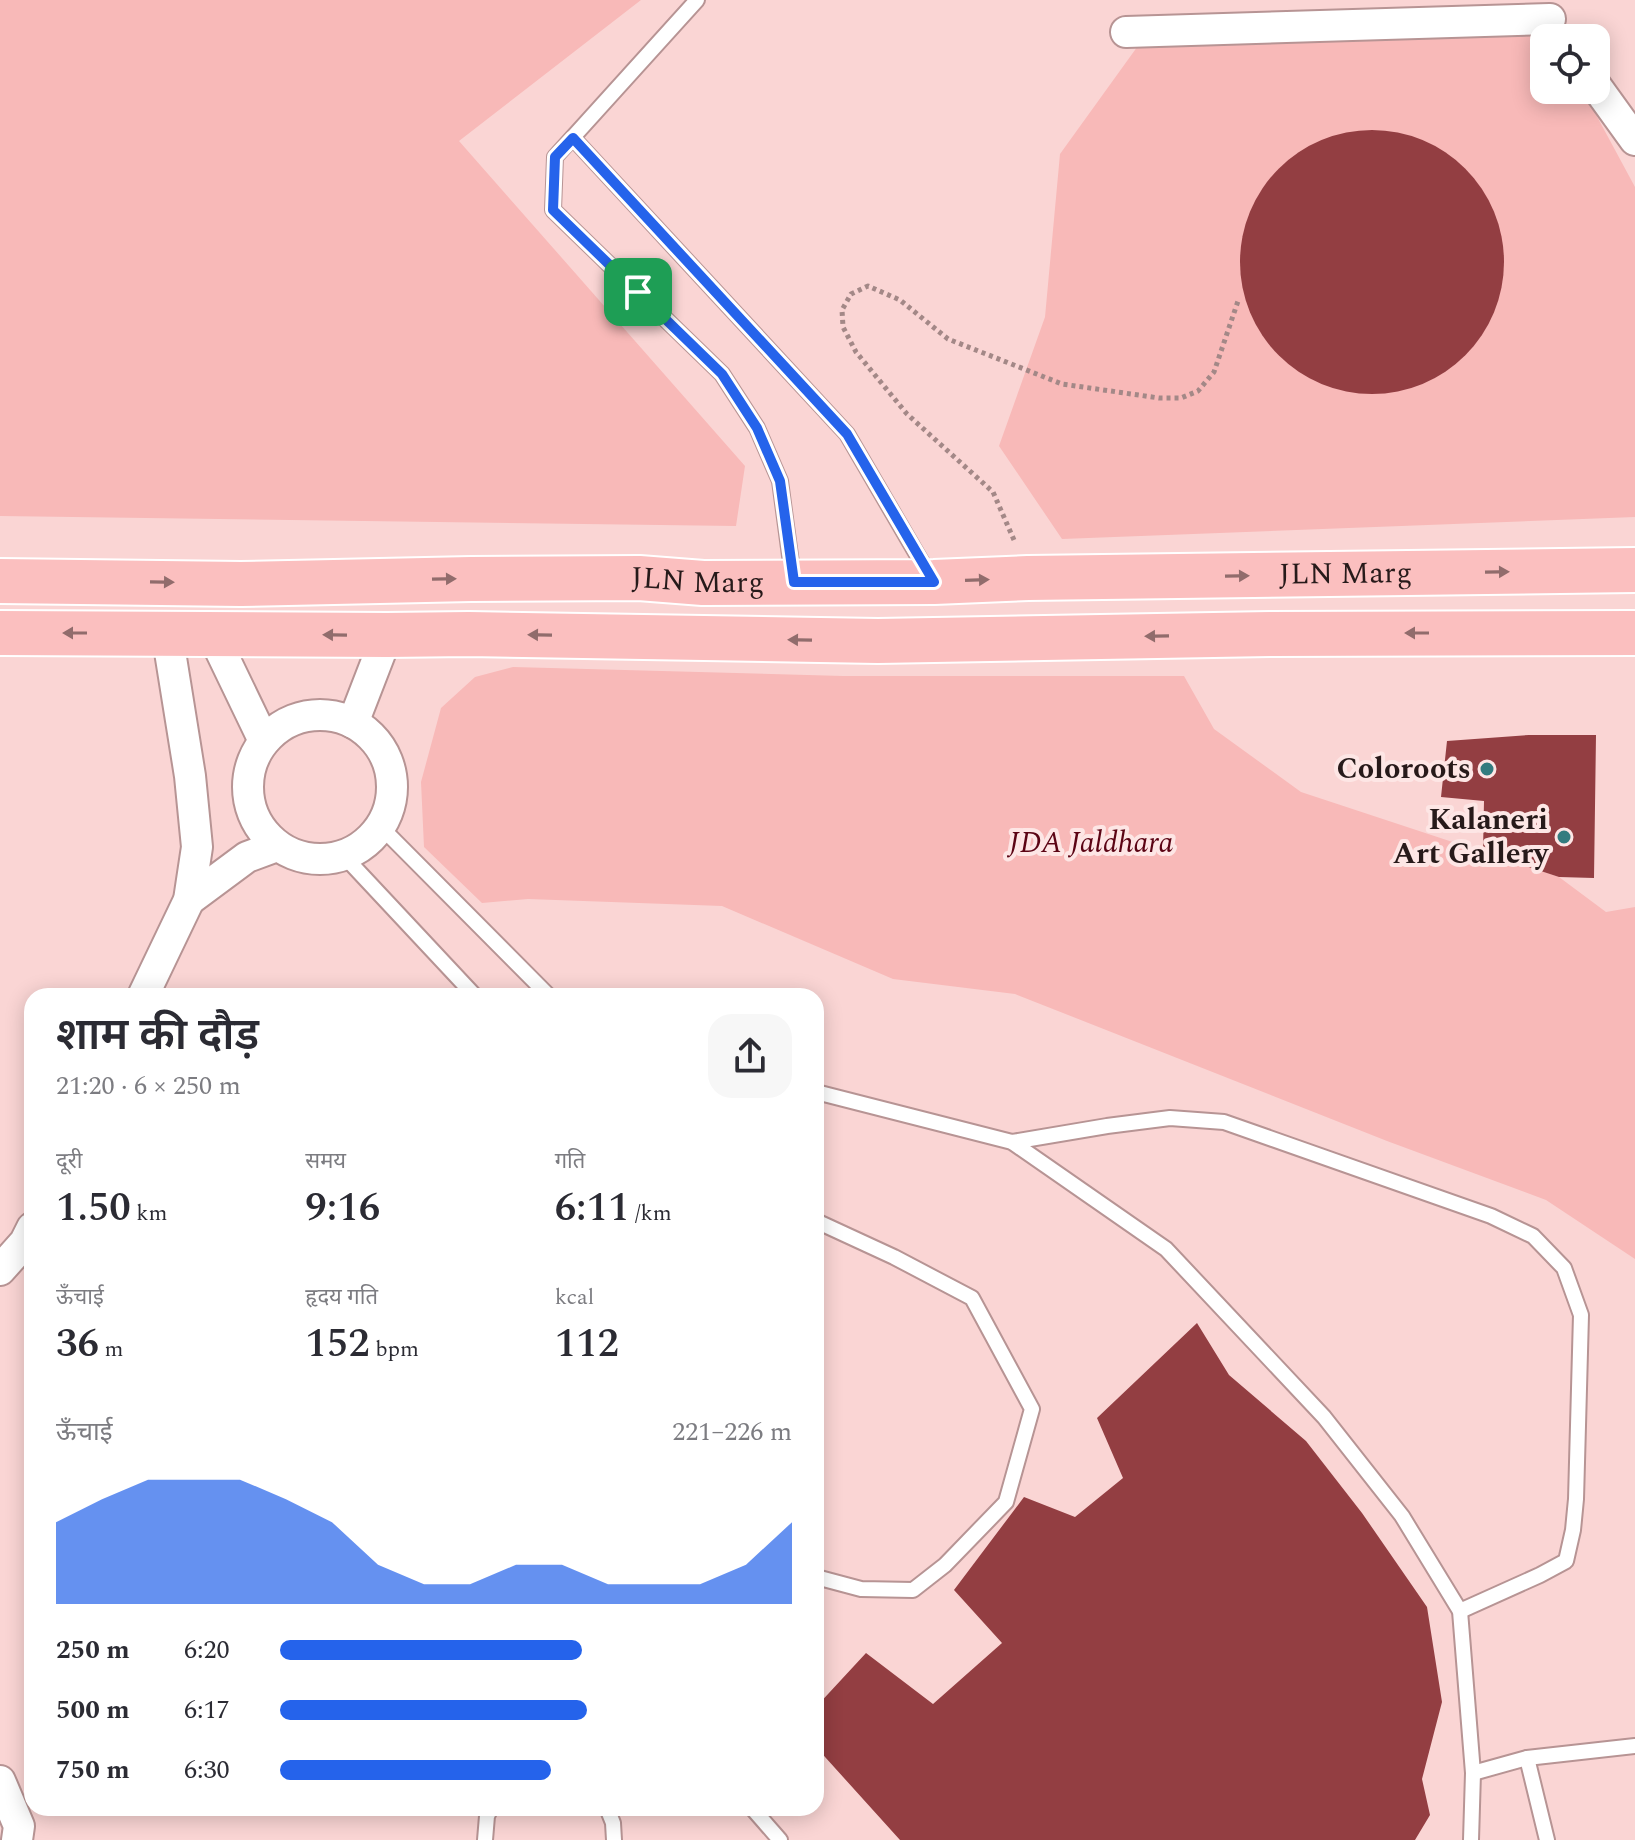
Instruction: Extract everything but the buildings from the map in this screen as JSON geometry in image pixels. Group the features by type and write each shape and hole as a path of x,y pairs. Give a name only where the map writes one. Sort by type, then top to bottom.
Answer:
{"main road":[{"name":"JLN Marg","path":"0,581 241,584 639,578 703,583 934,582 1635,570"},
{"name":"JLN Marg","path":"0,633 469,634 878,641 1286,634 1635,633"}],"street":[{"path":"1126,32 1550,19"},
{"path":"1609,104 1635,140"},
{"path":"147,988 189,900 197,847 190,776 167,633"},
{"path":"212,633 264,741"},
{"path":"353,723 387,635"},
{"path":"329,715 353,723 372,737 386,757 392,781 390,805 381,827 364,845 344,856 321,860 298,856 277,846 261,829 251,808 248,784 253,762 264,741 282,725 305,716 329,715"},
{"path":"189,900 247,857 277,846"},
{"path":"0,1270 24,1243"},
{"path":"0,1781 19,1826 17,1840"}],"lane":[{"path":"697,0 555,157 553,210 722,374 757,428 780,481 794,582"},
{"path":"573,138 847,434 934,582"},
{"path":"381,827 541,988"},
{"path":"344,856 468,988"},
{"path":"824,1094 1012,1142 1166,1249 1324,1417 1402,1516 1460,1611 1473,1773 1471,1840"},
{"path":"1012,1142 1170,1118 1224,1122 1491,1216 1533,1236 1564,1268 1581,1315 1576,1499 1566,1561 1460,1611"},
{"path":"824,1225 972,1298 1032,1409 1006,1502 945,1565 913,1590 861,1589 824,1579"},
{"path":"1473,1773 1527,1758 1635,1746"},
{"path":"1527,1758 1547,1840"},
{"path":"485,1840 487,1816"},
{"path":"610,1816 614,1840"},
{"path":"759,1816 780,1840"},
{"path":"765,1816 766,1824"}],"path":[{"path":"1028,578 993,492 907,414 856,352 843,327 842,310 851,294 868,286 900,300 948,339 1062,384 1159,398 1181,398 1198,391 1214,372 1238,301"}],"green space":[{"path":"0,0 641,0 459,141 745,466 736,526 0,516"},
{"path":"1527,29 1530,33 1530,104 1588,104 1635,187 1635,517 1062,539 999,446 1045,317 1060,154 1140,43"},
{"name":"JDA Jaldhara","path":"513,667 843,676 1184,676 1214,729 1301,792 1559,877 1606,912 1635,907 1635,1259 1546,1200 1387,1141 1015,994 893,979 722,906 528,899 482,903 424,847 421,782 441,708 475,677"}],"place":[{"name":"Coloroots","path":"1487,769"},
{"name":"Kalaneri Art Gallery","path":"1564,837"}],"route":[{"path":"573,138 847,434 934,582 794,582 780,481 757,428 722,374 638,292 553,210 555,157 573,138"}]}
